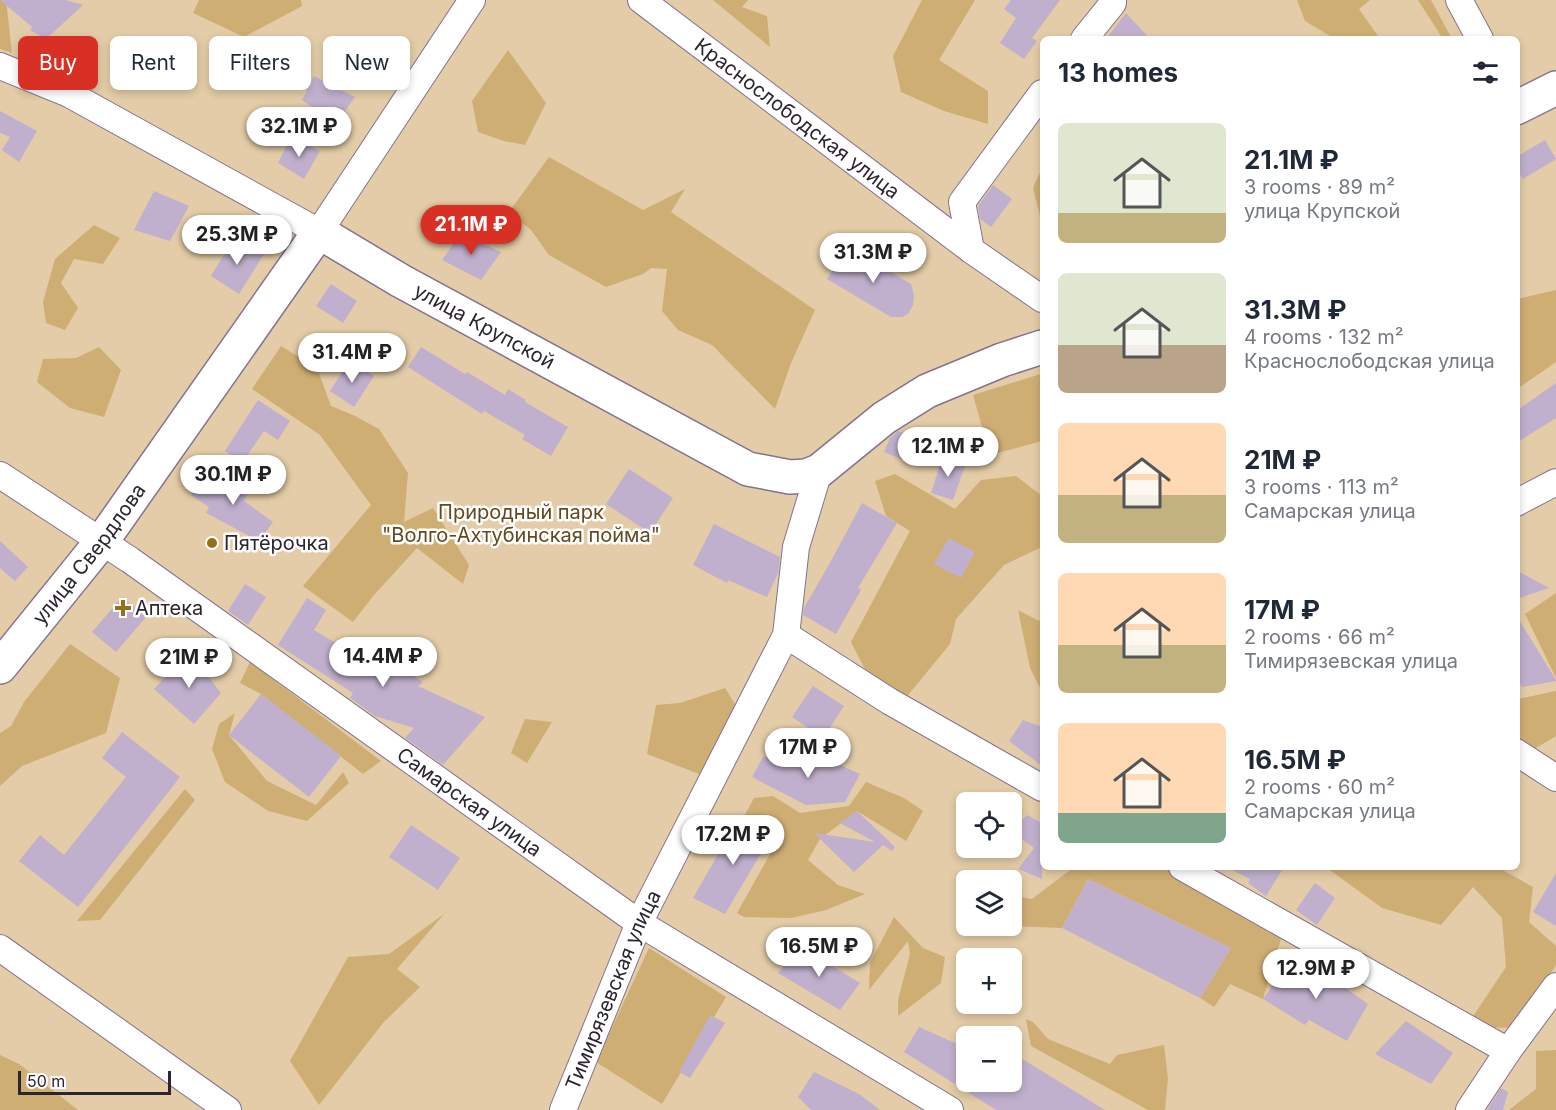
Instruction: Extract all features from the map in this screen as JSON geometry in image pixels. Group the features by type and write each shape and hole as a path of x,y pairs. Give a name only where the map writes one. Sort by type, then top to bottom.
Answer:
{"street":[{"path":"319,232 472,0"},
{"name":"Краснослободская улица","path":"640,0 971,250 1040,298"},
{"path":"1086,36 1113,0"},
{"path":"1459,0 1478,36"},
{"name":"улица Крупской","path":"0,66 69,94 401,280 748,469 790,477 806,476 819,471"},
{"path":"1520,106 1556,88"},
{"path":"971,250 962,202 1040,96"},
{"name":"улица Свердлова","path":"0,667 102,541 319,232"},
{"path":"819,471 884,418 927,392 1002,360 1040,348"},
{"name":"Тимирязевская улица","path":"563,1110 639,923 786,635 796,547 819,471"},
{"name":"Самарская улица","path":"0,475 102,541 639,923 950,1110"},
{"path":"1520,501 1556,482"},
{"path":"786,635 889,701 1040,787"},
{"path":"1520,755 1556,778"},
{"path":"1187,870 1508,1051"},
{"path":"0,948 228,1110"},
{"path":"1469,1110 1508,1051 1556,986"}],"green space":[{"name":"Природный парк \"Волго-Ахтубинская пойма\"","path":"0,0 1556,0 1556,1110 0,1110"}],"shaded area":[{"path":"0,0 6,0 12,53 0,49"},
{"path":"199,0 301,0 302,6 246,36 193,13"},
{"path":"713,0 748,0 742,7 767,16 770,47"},
{"path":"922,0 975,0 939,60 988,91 988,124 944,111 901,92 893,56"},
{"path":"1297,0 1370,0 1359,9 1378,36 1330,36 1305,21"},
{"path":"1418,0 1431,0 1450,36 1441,36"},
{"path":"508,50 546,103 525,145 478,132 472,101"},
{"path":"549,157 643,210 685,189 671,212 815,310 791,363 775,409 712,345 678,330 662,311 667,269 651,268 643,274 606,287 549,255 531,230 509,212"},
{"path":"1040,172 1040,216 1033,188"},
{"path":"94,225 120,238 103,264 74,259 61,283 78,308 65,330 46,323 43,302 55,259"},
{"path":"1556,290 1556,362 1520,387 1520,298"},
{"path":"281,346 317,368 331,406 379,429 408,473 404,522 433,508 469,565 463,584 417,548 353,622 303,586 371,505 320,435 252,389"},
{"path":"99,347 121,370 104,417 70,408 37,382 43,359 76,358"},
{"path":"1040,374 1040,442 990,455 973,395"},
{"path":"895,474 955,509 981,480 1016,476 1040,494 1040,548 1004,565 956,619 950,644 904,700 872,683 851,642 910,531 886,516 875,481"},
{"path":"1556,593 1556,678 1525,614"},
{"path":"1018,610 1040,620 1040,688 1030,668"},
{"path":"70,644 120,678 106,733 22,766 0,786 0,733 11,726 24,702"},
{"path":"250,662 381,761 363,774 261,694 240,683"},
{"path":"725,688 736,706 707,777 647,754 656,705 680,703"},
{"path":"1556,691 1556,736 1531,751 1520,742 1520,699"},
{"path":"235,713 229,735 267,781 316,805 343,772 349,783 307,821 268,811 225,782 212,749 219,724"},
{"path":"525,719 552,722 527,763 511,753"},
{"path":"866,782 904,798 923,811 906,841 857,811 820,839 808,860 838,885 865,894 826,910 791,918 744,917 737,913 782,833 779,822 743,818 754,798 773,796 800,813 849,806"},
{"path":"185,789 195,800 100,920 77,921"},
{"path":"1070,870 1169,870 1281,939 1263,999 1230,984 1214,1007 1200,998 1231,948 1088,879 1062,928 1022,926 1022,897 1032,899"},
{"path":"1330,870 1502,870 1533,887 1529,922 1556,946 1556,965 1517,1028 1466,1027 1506,967 1502,918 1473,887 1441,925 1382,908"},
{"path":"444,914 397,969 420,987 383,1023 319,1105 290,1061 348,957 389,954"},
{"path":"894,917 923,948 945,957 941,983 898,1016 898,1000 910,954 908,941 869,990 870,963"},
{"path":"649,948 726,997 662,1104 596,1062"},
{"path":"1026,1019 1033,1022 1048,1039 1110,1064 1117,1055 1164,1045 1168,1079 1165,1110 1148,1110 1031,1046"},
{"path":"1556,1050 1556,1110 1509,1110 1536,1089 1536,1051"},
{"path":"0,1055 19,1064 78,1110 0,1110"}],"building":[{"path":"0,0 66,0 83,5 49,36 41,36 30,30 32,27"},
{"path":"1011,0 1060,0 1032,38 1037,41 1024,59 1000,43 1016,18 1004,9"},
{"path":"1126,13 1147,36 1108,36"},
{"path":"314,76 323,81 323,90 341,90 355,97 336,124 302,100 307,90 311,90"},
{"path":"0,111 37,131 19,162 2,150 10,137 0,133"},
{"path":"291,137 320,151 304,179 278,163"},
{"path":"1545,140 1556,159 1523,179 1520,174 1520,155"},
{"path":"993,185 1012,199 991,227 980,219 978,206"},
{"path":"154,191 189,206 170,241 134,230"},
{"path":"461,233 501,252 481,280 442,260"},
{"path":"233,240 264,254 239,294 211,276"},
{"path":"848,247 911,284 914,295 913,305 908,314 902,317 891,317 827,279"},
{"path":"331,284 357,301 343,323 316,306"},
{"path":"421,347 505,395 508,389 526,400 525,402 568,427 551,456 522,439 525,435 484,411 482,414 408,367"},
{"path":"350,360 374,376 354,407 330,391"},
{"path":"1556,383 1556,418 1520,440 1520,408"},
{"path":"258,400 290,421 278,440 264,431 242,463 225,451"},
{"path":"898,431 916,438 906,461 884,452 890,438"},
{"path":"943,455 966,463 953,500 931,493"},
{"path":"629,469 673,498 650,533 606,504"},
{"path":"226,474 251,487 244,501 273,522 259,541 206,513 209,507 191,495 203,478 219,488"},
{"path":"862,503 897,523 858,588 861,590 836,634 803,615 804,608"},
{"path":"714,524 780,557 778,573 767,597 728,580 727,583 693,565"},
{"path":"949,538 975,552 961,578 934,564"},
{"path":"0,541 28,567 15,581 0,568"},
{"path":"1520,572 1549,588 1520,598"},
{"path":"245,584 266,597 248,625 228,611"},
{"path":"122,597 146,617 116,652 92,632"},
{"path":"307,598 326,610 314,630 374,666 381,656 423,682 418,686 485,717 443,765 405,738 414,728 375,716 350,698 353,693 278,645"},
{"path":"1520,622 1556,680 1522,687 1520,684"},
{"path":"189,652 221,693 194,724 154,689"},
{"path":"813,686 844,706 823,738 792,717"},
{"path":"261,694 341,756 309,797 229,735"},
{"path":"1023,720 1040,726 1040,764 1009,741"},
{"path":"122,732 180,777 78,907 19,861 40,835 64,855 126,777 102,758"},
{"path":"763,757 827,759 860,774 845,802 806,805 752,777"},
{"path":"857,811 895,847 892,851 883,845 854,872 814,833 875,842 840,823"},
{"path":"1027,815 1040,822 1042,879 1018,869 1034,848 1022,839 1022,820"},
{"path":"736,823 776,828 725,914 693,898"},
{"path":"411,825 460,858 438,890 389,857"},
{"path":"1232,870 1282,870 1266,896 1248,883 1250,879"},
{"path":"1556,873 1556,926 1533,912"},
{"path":"1088,879 1231,948 1200,998 1062,928"},
{"path":"1315,883 1335,898 1317,925 1296,910"},
{"path":"799,946 860,983 840,1010 778,973"},
{"path":"1294,957 1340,984 1368,1004 1347,1041 1309,1020 1305,1025 1263,999"},
{"path":"710,1015 725,1023 690,1078 679,1072"},
{"path":"1406,1021 1453,1053 1431,1084 1375,1054"},
{"path":"919,1027 956,1044 956,1085 904,1052"},
{"path":"1022,1059 1105,1110 996,1110 967,1092 1022,1092"},
{"path":"814,1072 859,1094 880,1110 811,1110 798,1097"},
{"path":"1501,1088 1508,1092 1503,1110 1487,1110"}],"place":[{"name":"Пятёрочка","path":"212,543"},
{"name":"Аптека","path":"123,608"}]}
